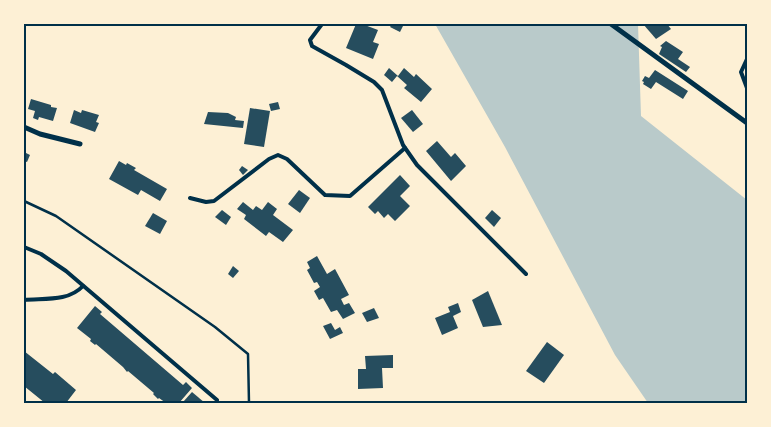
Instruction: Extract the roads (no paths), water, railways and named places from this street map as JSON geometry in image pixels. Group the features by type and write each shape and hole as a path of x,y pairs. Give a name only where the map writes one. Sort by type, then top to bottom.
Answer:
{"street":[{"path":"610,24 747,123"},
{"path":"24,127 40,134 80,144"}],"lane":[{"path":"322,24 310,40 312,46 367,78 382,90 405,148 417,165 526,274"},
{"path":"747,59 741,72 747,88"},
{"path":"190,198 206,202 214,201 269,159 278,155 287,158 325,195 350,196 405,148"},
{"path":"24,247 41,254 83,286 217,400"},
{"path":"24,300 66,297 76,293 83,286"}]}
